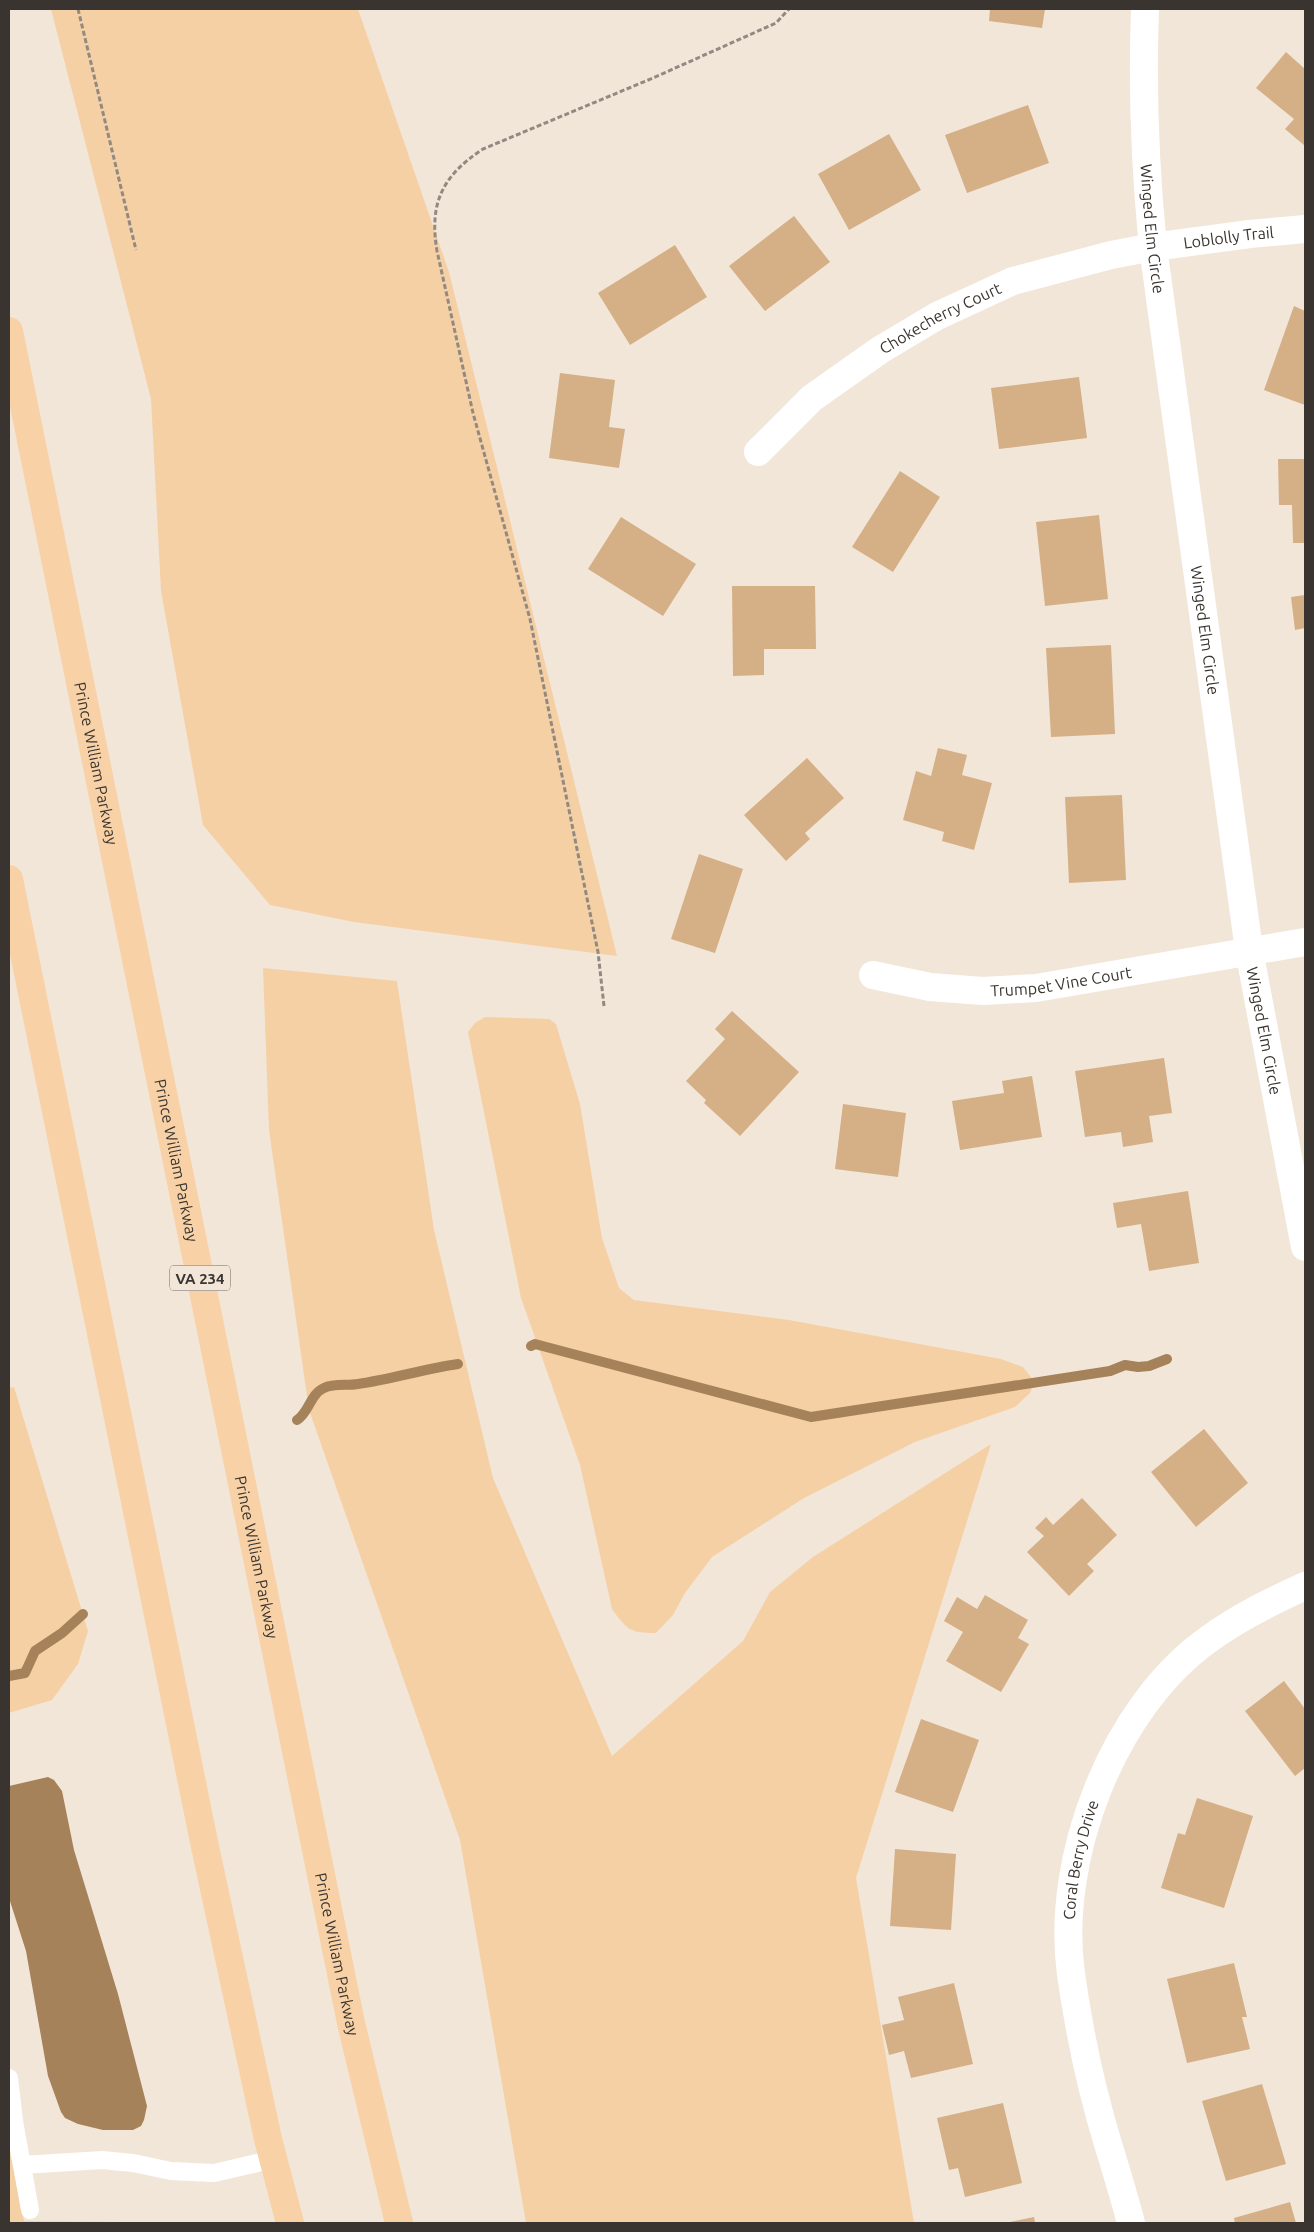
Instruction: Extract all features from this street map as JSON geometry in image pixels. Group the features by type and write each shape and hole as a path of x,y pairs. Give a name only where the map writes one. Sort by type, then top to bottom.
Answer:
{"highway":[{"name":"Prince William Parkway","path":"9,331 351,2023 399,2223"},
{"path":"9,879 200,1823 274,2159 290,2223"}],"street":[{"name":"Winged Elm Circle","path":"1145,9 1142,74 1146,181 1153,247 1249,950 1305,1247"},
{"name":"Loblolly Trail","path":"1153,247 1250,234 1305,229"},
{"name":"Chokecherry Court","path":"758,452 812,398 880,350 938,316 1013,281 1153,247"},
{"name":"Trumpet Vine Court","path":"873,975 930,987 983,992 1036,988 1249,950 1305,942"},
{"name":"Coral Berry Drive","path":"1131,2223 1088,2068 1070,1972 1069,1917 1076,1859 1087,1816 1109,1763 1137,1715 1170,1674 1208,1639 1266,1603 1305,1586"}],"lane":[{"path":"9,2078 30,2210"},
{"path":"22,2165 102,2160 133,2163 171,2171 214,2173 274,2159"}],"path":[{"path":"78,9 136,250"},
{"path":"604,1006 598,952 530,619 473,413 437,251 434,213 439,196 448,180 467,160 482,149 653,78 776,23 789,9"}],"shaded area":[{"path":"51,9 358,9 449,272 617,956 354,922 270,905 203,825 161,591 151,399"},
{"path":"263,968 397,981 434,1230 493,1478 612,1756 743,1641 770,1592 813,1557 991,1444 856,1878 914,2223 526,2223 460,1840 309,1410 269,1130"},
{"path":"485,1017 549,1019 556,1024 580,1104 602,1238 619,1288 634,1300 789,1320 1001,1359 1023,1367 1035,1382 1030,1393 1015,1407 915,1442 804,1498 712,1557 685,1593 673,1615 656,1633 630,1629 612,1609 580,1465 521,1298 468,1032 475,1023"},
{"path":"14,1387 88,1631 78,1664 52,1700 9,1713 9,1388"},
{"path":"48,1777 54,1780 62,1791 74,1850 118,1994 147,2106 141,2126 133,2130 103,2130 78,2124 65,2118 48,2076 26,1951 9,1898 9,1786"},
{"path":"9,2148 24,2221 217,2223 9,2223"}],"building":[{"path":"990,9 1045,9 1042,28 989,21"},
{"path":"1286,52 1305,69 1305,146 1285,129 1294,119 1256,88"},
{"path":"1028,105 1049,163 967,193 945,135"},
{"path":"889,134 921,190 849,230 818,174"},
{"path":"794,216 830,262 765,311 729,266"},
{"path":"675,245 707,297 630,345 598,293"},
{"path":"1294,306 1305,311 1305,405 1264,390"},
{"path":"560,373 615,380 609,427 625,429 619,468 549,458"},
{"path":"1079,377 1087,438 999,449 991,388"},
{"path":"1278,459 1305,459 1305,543 1293,543 1292,505 1279,505"},
{"path":"900,471 940,497 893,572 852,547"},
{"path":"1099,515 1108,599 1045,606 1036,522"},
{"path":"621,517 696,564 663,616 588,569"},
{"path":"732,586 815,586 816,649 764,649 764,675 733,676"},
{"path":"1305,595 1305,628 1295,630 1291,597"},
{"path":"1111,645 1115,734 1051,737 1046,648"},
{"path":"938,748 967,755 962,775 992,783 974,850 942,841 944,832 903,820 916,771 931,776"},
{"path":"807,758 844,798 805,833 810,839 786,861 744,815"},
{"path":"1122,795 1126,880 1069,883 1065,797"},
{"path":"699,854 743,869 715,953 671,939"},
{"path":"732,1011 799,1072 740,1136 704,1103 706,1100 686,1081 725,1039 715,1029"},
{"path":"1164,1058 1172,1113 1149,1116 1153,1142 1123,1147 1121,1132 1085,1137 1075,1071"},
{"path":"1032,1076 1042,1137 960,1150 952,1101 1004,1093 1002,1081"},
{"path":"843,1104 906,1113 898,1177 835,1169"},
{"path":"1188,1191 1199,1263 1149,1271 1141,1224 1117,1228 1113,1203"},
{"path":"1204,1429 1248,1483 1196,1527 1151,1472"},
{"path":"1082,1498 1117,1535 1087,1564 1094,1571 1069,1596 1027,1552 1044,1536 1035,1528 1046,1517 1053,1525"},
{"path":"985,1595 1028,1620 1018,1638 1029,1644 1001,1692 946,1661 963,1632 944,1621 957,1597 977,1609"},
{"path":"1284,1681 1305,1709 1305,1768 1295,1776 1245,1711"},
{"path":"921,1719 979,1740 953,1812 895,1792"},
{"path":"1197,1798 1253,1816 1224,1908 1161,1888 1178,1833 1185,1835"},
{"path":"895,1849 956,1854 951,1930 890,1926"},
{"path":"1234,1963 1247,2017 1242,2017 1250,2049 1187,2063 1167,1979"},
{"path":"954,1983 973,2064 911,2078 904,2051 889,2055 882,2025 904,2020 898,1997"},
{"path":"1262,2084 1286,2164 1226,2181 1202,2101"},
{"path":"1003,2103 1022,2183 965,2197 958,2168 949,2170 937,2118"},
{"path":"1290,2202 1296,2223 1235,2223 1234,2218"},
{"path":"1034,2217 1035,2223 1010,2222"}],"waterway":[{"path":"531,1346 535,1344 811,1417 1110,1371 1125,1365 1149,1366 1167,1359"},
{"path":"297,1420 319,1391 328,1386 354,1385 458,1364"},
{"path":"9,1676 25,1673 35,1651 62,1633 83,1614"}]}
